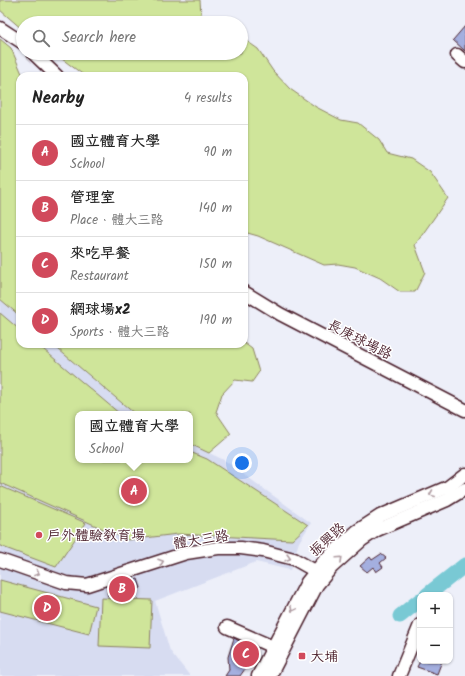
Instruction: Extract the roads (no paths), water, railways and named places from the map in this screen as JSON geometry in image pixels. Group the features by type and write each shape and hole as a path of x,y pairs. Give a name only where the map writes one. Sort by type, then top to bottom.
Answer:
{"street":[{"path":"0,28 16,38"},
{"path":"40,60 53,72"},
{"name":"長庚球場路","path":"248,294 280,314 465,410"},
{"name":"振興路","path":"270,676 317,585 320,573 339,547 357,531 380,516 448,487 465,474"},
{"name":"振興路","path":"258,676 307,582 377,530 447,500 465,489"},
{"name":"體大三路","path":"0,560 66,583 88,585 186,553 218,548 241,548 263,551 294,559 320,573"},
{"path":"228,627 273,647"},
{"path":"399,676 419,628"}],"waterway":[{"path":"431,592 465,565"},
{"path":"400,616 417,602"}],"place":[{"name":"國立體育大學","path":"134,491"},
{"name":"戶外體驗教育場","path":"39,535"},
{"name":"管理室","path":"122,589"},
{"name":"網球場x2","path":"47,608"},
{"name":"來吃早餐","path":"246,654"},
{"name":"大埔","path":"302,656"}]}
